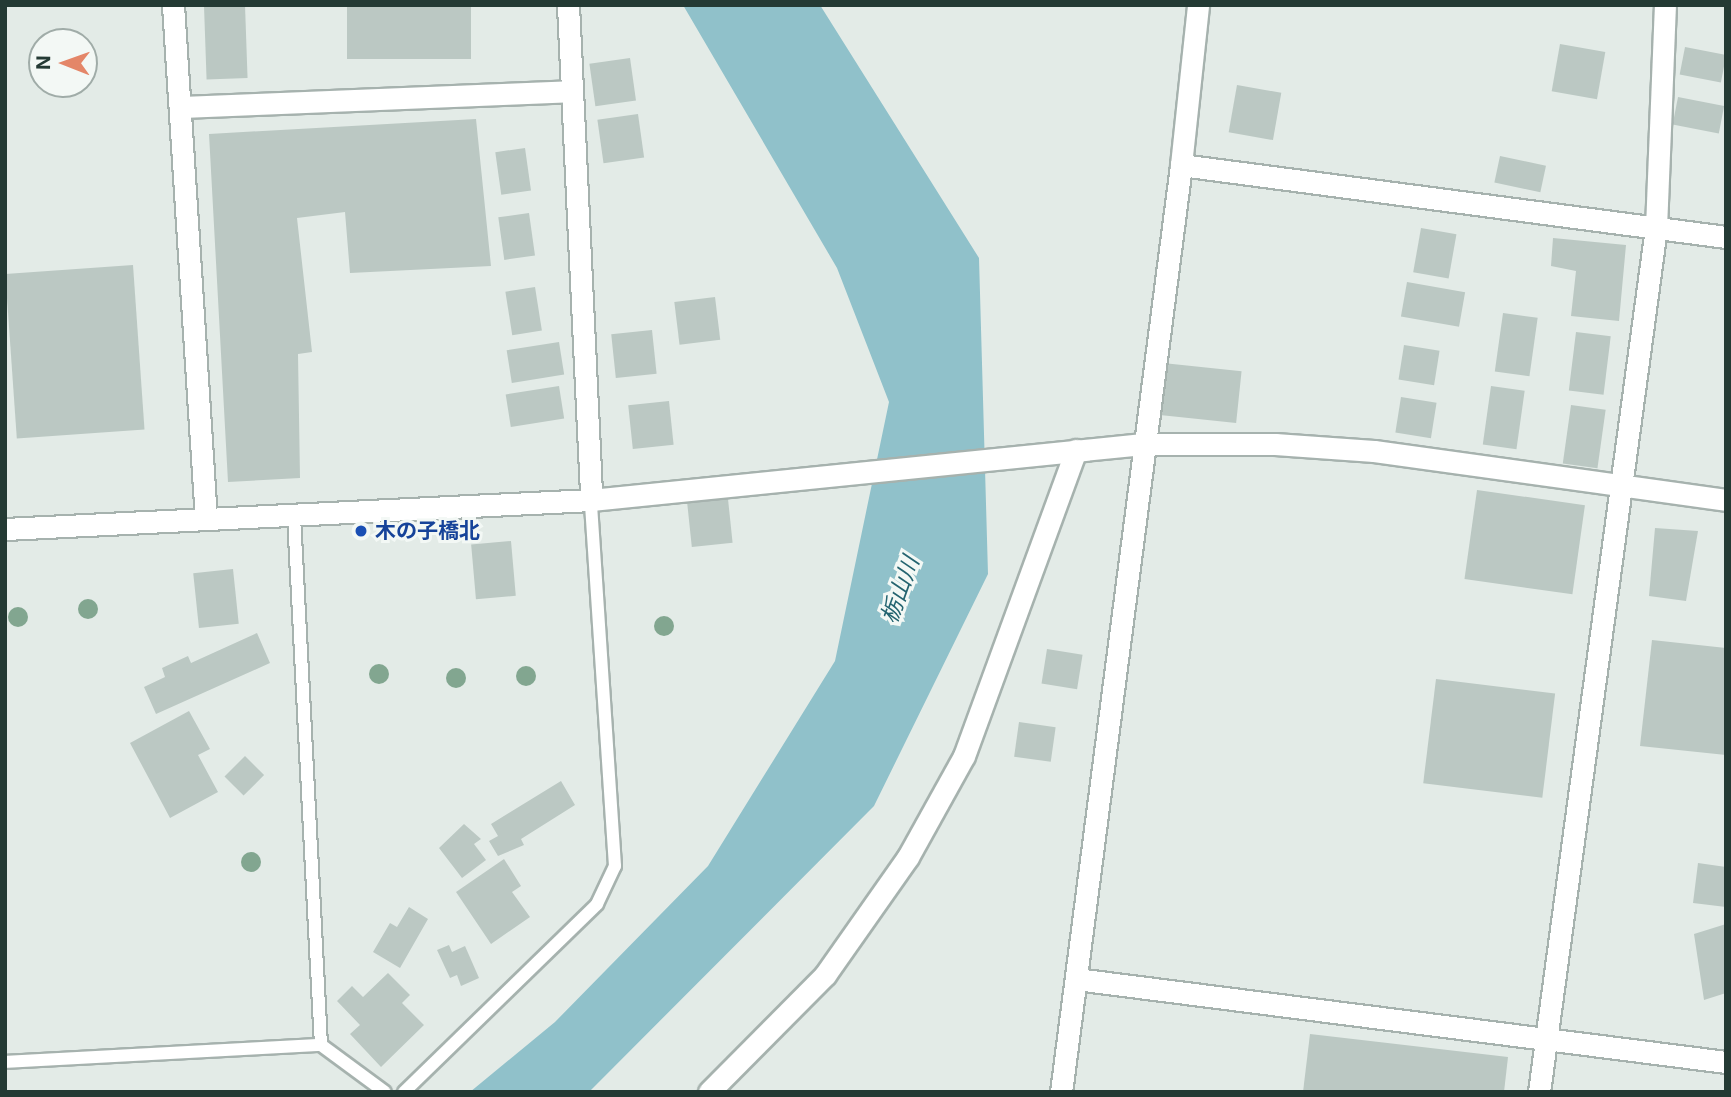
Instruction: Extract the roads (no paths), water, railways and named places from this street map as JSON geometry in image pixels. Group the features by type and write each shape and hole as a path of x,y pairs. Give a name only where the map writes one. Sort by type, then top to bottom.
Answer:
{"street":[{"path":"173,5 206,519"},
{"path":"568,5 591,500"},
{"path":"1061,1092 1181,165 1198,5"},
{"path":"1539,1092 1618,486 1656,228 1665,5"},
{"path":"180,107 572,91"},
{"path":"1181,165 1726,237"},
{"path":"5,529 591,500 1143,444 1275,444 1374,451 1726,500"},
{"path":"709,1092 824,975 908,857 964,756 1076,450"},
{"path":"1076,979 1547,1037 1726,1062"}],"lane":[{"path":"404,1092 597,904 615,866 591,500"},
{"path":"294,516 321,1045"},
{"path":"5,1062 321,1045 385,1092"}],"water":[{"name":"栃山川","path":"683,5 820,5 979,258 988,574 874,806 589,1092 470,1092 555,1022 708,866 835,661 889,402 837,268"}],"place":[{"name":"木の子橋北","path":"361,531"}]}
